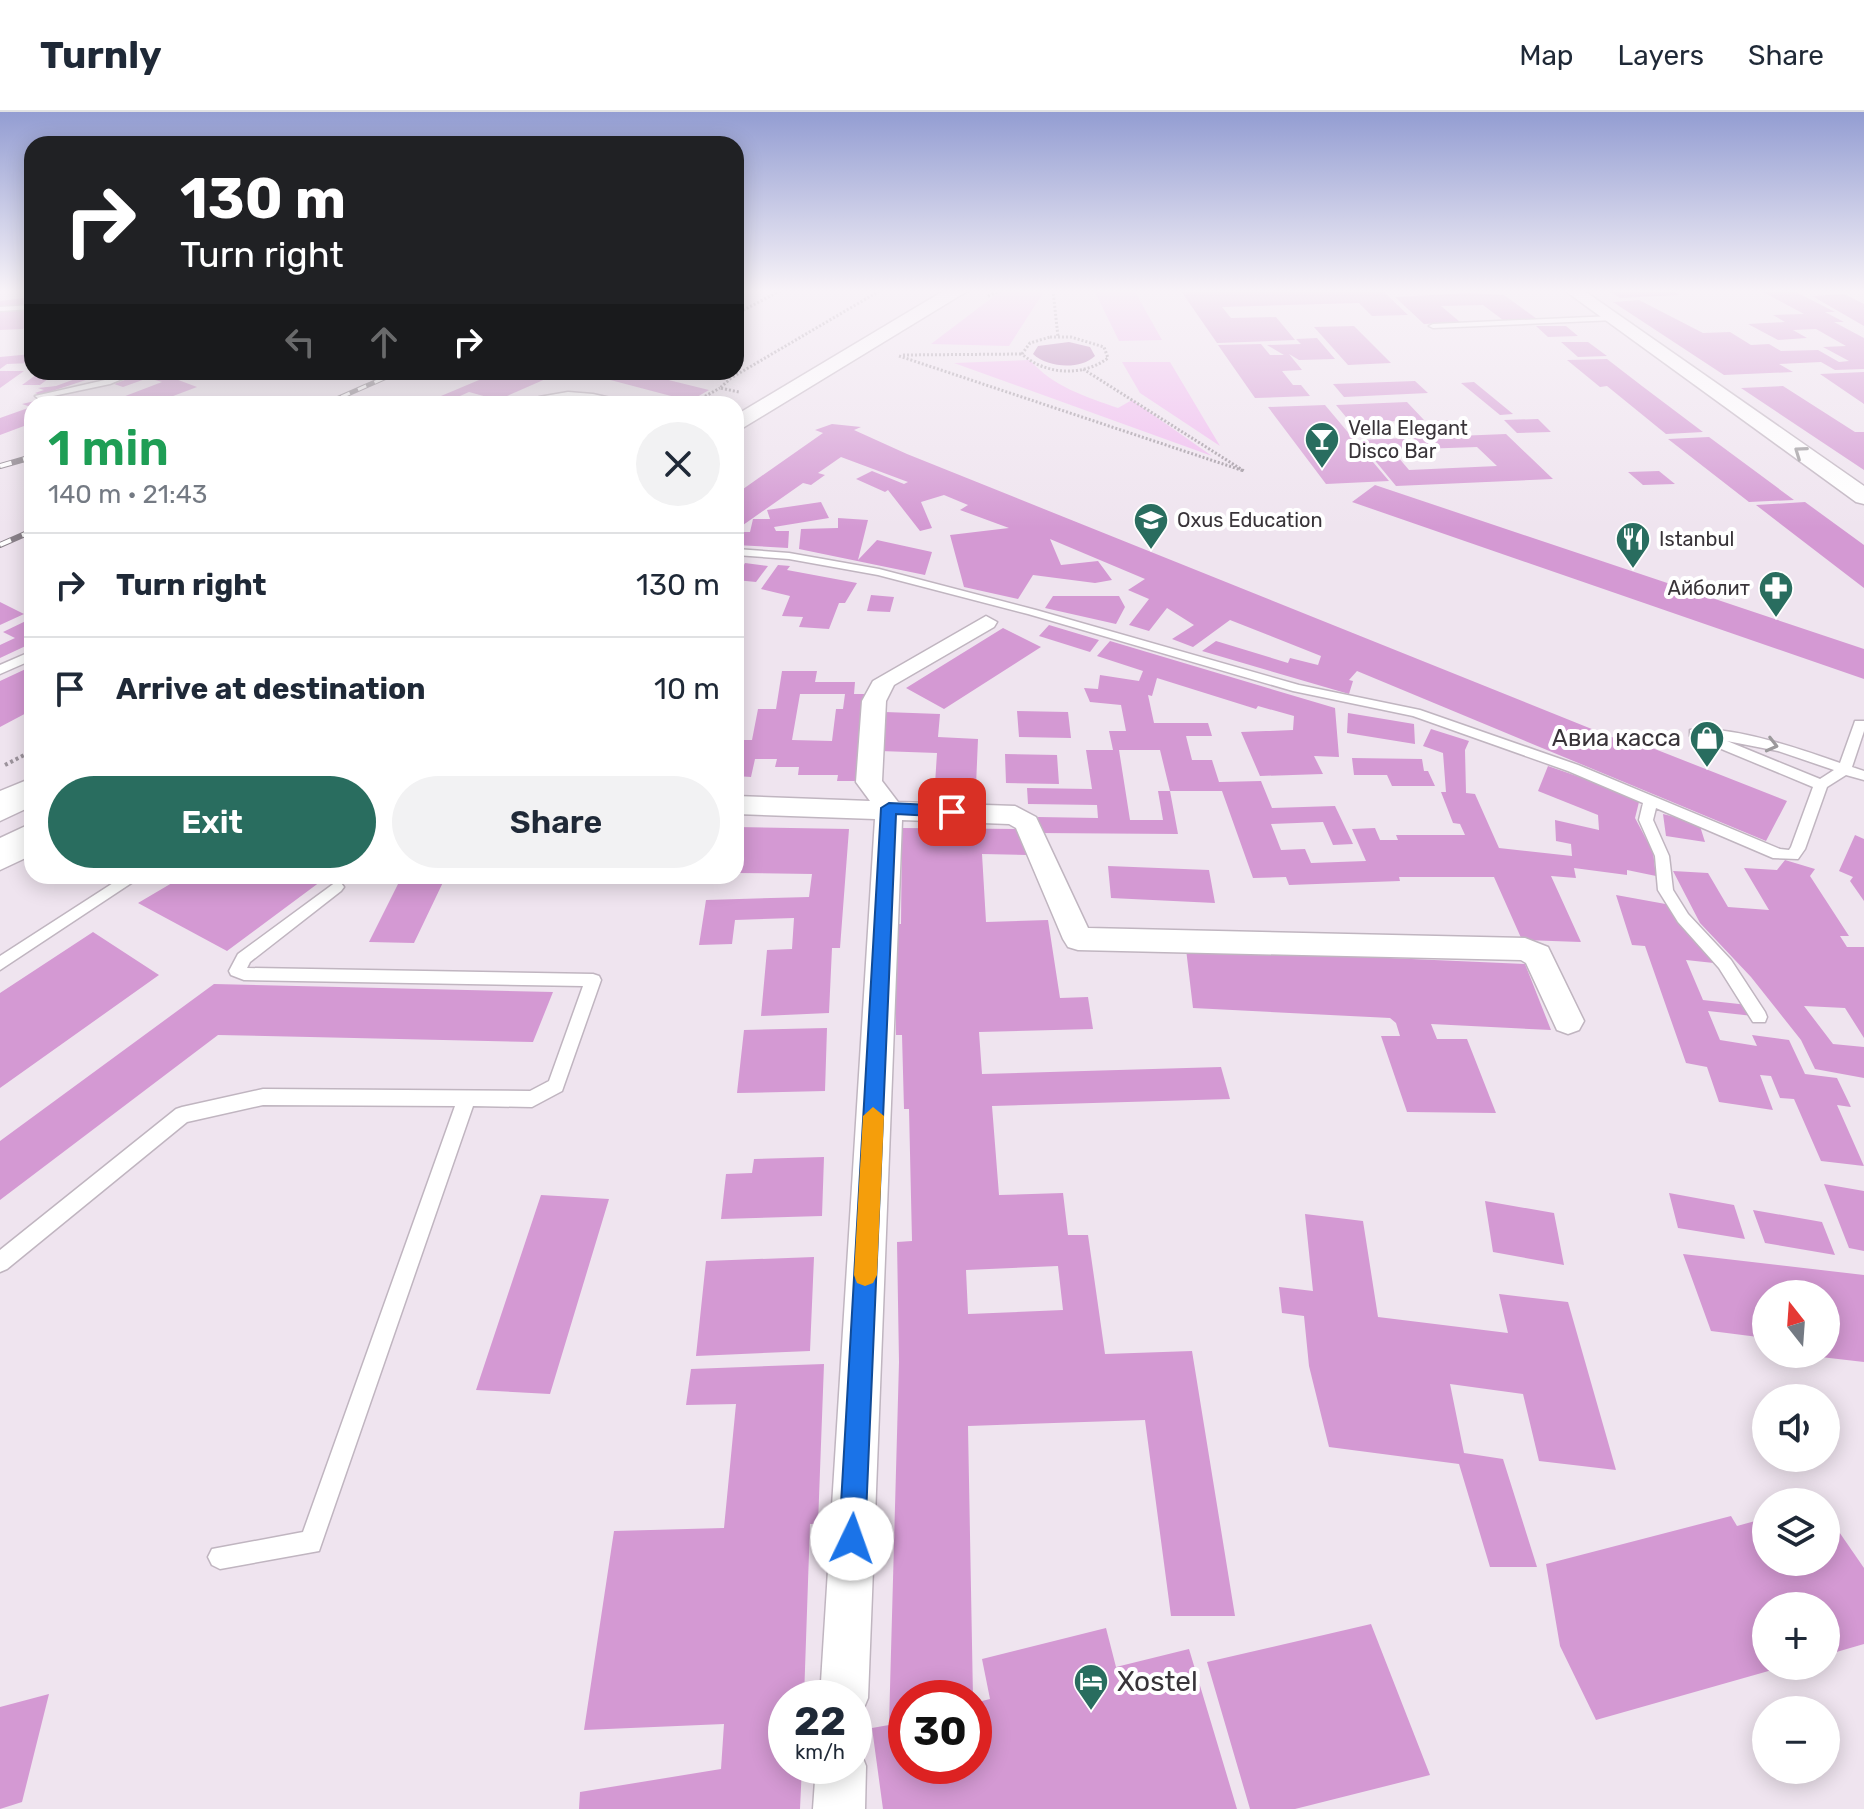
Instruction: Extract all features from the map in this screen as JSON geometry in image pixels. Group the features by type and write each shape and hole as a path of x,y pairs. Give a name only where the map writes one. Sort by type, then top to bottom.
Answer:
{"main road":[{"path":"744,420 832,369"},
{"path":"0,808 24,794"},
{"path":"0,856 24,842"}],"street":[{"path":"1684,369 1864,497"},
{"path":"845,1680 889,808 869,782 874,701 885,681 986,622"},
{"path":"744,805 889,808 1022,818 1078,939 1525,949 1537,955 1568,1021"},
{"path":"839,1809 840,1784"}],"lane":[{"path":"39,396 113,380"},
{"path":"577,396 581,394"},
{"path":"546,396 591,396"},
{"path":"744,553 789,556 879,572 1297,688 1416,713 1499,740 1651,799 1778,854 1793,855 1821,785 1845,769 1862,725"},
{"path":"0,670 24,659"},
{"path":"1821,785 1695,733 1780,747 1864,776"},
{"path":"1651,799 1646,820 1662,856 1666,890 1683,918 1725,964 1759,1017"},
{"path":"0,964 123,884"},
{"path":"0,1262 182,1115 263,1097 532,1099 556,1086 594,987 593,980 244,974 237,971 244,958 336,887"},
{"path":"220,1557 311,1543 466,1100"}],"path":[{"path":"939,369 1244,471 1083,369"},
{"path":"706,396 720,388"},
{"path":"0,768 24,755"}],"shaded area":[{"path":"971,369 1039,369 1059,384 1118,408 1132,400 1212,456"},
{"path":"1126,369 1174,369 1220,446 1140,393"}],"building":[{"path":"1235,369 1301,369 1282,371 1293,385 1301,385 1310,396 1255,398"},
{"path":"1578,369 1620,369 1703,432 1666,434 1607,386 1600,387"},
{"path":"1715,369 1788,369 1793,372 1724,375"},
{"path":"0,371 24,371 0,388"},
{"path":"1864,372 1864,404 1820,374"},
{"path":"29,380 47,380 40,385 22,385"},
{"path":"72,380 86,380 40,395 35,393 44,390 38,388"},
{"path":"125,380 142,380 123,387 114,384"},
{"path":"155,380 178,380 197,387 173,396 125,396 162,382"},
{"path":"479,380 543,380 507,396 484,396 469,392 460,396 441,396"},
{"path":"610,380 668,380 709,390 699,396 671,396"},
{"path":"1415,381 1428,393 1344,397 1333,384"},
{"path":"1474,382 1513,414 1500,415 1461,383"},
{"path":"1783,386 1855,432 1864,432 1864,470 1741,388"},
{"path":"1407,402 1424,420 1351,423 1336,405"},
{"path":"1325,405 1389,481 1326,484 1268,407"},
{"path":"24,409 24,426 0,435 0,418"},
{"path":"1538,419 1551,432 1517,433 1504,420"},
{"path":"1453,420 1461,429 1437,430 1428,421"},
{"path":"832,424 861,427 854,430 907,454 1634,746 1637,742 1787,801 1766,841 1357,671 1349,680 1353,681 1349,694 1202,651 1216,641 1288,663 1290,658 1318,665 1321,656 1230,620 1193,647 1172,639 1194,625 1167,608 1149,631 1129,625 1149,599 1128,590 1145,579 1050,539 1061,565 1098,561 1112,580 1095,583 1033,575 1018,599 964,587 950,535 1009,528 960,510 968,505 944,495 921,502 932,528 920,531 888,490 885,492 856,479 872,471 904,484 908,482 841,457 818,473 825,475 811,485 803,483 744,524 744,488 823,433 815,430"},
{"path":"1506,434 1553,479 1396,486 1358,440","holes":["1477,447 1497,466 1409,470 1392,450"]},
{"path":"1709,437 1794,500 1749,502 1668,439"},
{"path":"1659,471 1675,484 1643,485 1628,472"},
{"path":"1375,485 1864,649 1864,679 1352,502"},
{"path":"821,502 829,518 774,527 776,531 789,531 788,548 744,545 744,532 750,532 753,519 770,519 767,510"},
{"path":"1805,502 1864,545 1864,588 1756,505"},
{"path":"838,518 868,520 858,560 877,540 932,552 925,575 799,549 801,529 838,528"},
{"path":"744,565 768,566 756,582 744,581"},
{"path":"778,565 790,566 787,570 857,583 845,603 839,603 829,629 799,627 803,617 782,616 790,596 761,589"},
{"path":"871,595 894,597 890,612 867,611"},
{"path":"1053,596 1119,596 1125,607 1116,624 1045,608"},
{"path":"0,602 24,614 0,625"},
{"path":"24,622 24,647 0,658 0,645 15,638 3,632"},
{"path":"1049,625 1099,640 1090,652 1039,636"},
{"path":"1003,628 1041,647 944,709 906,688"},
{"path":"1110,641 1335,708 1339,757 1314,756 1323,774 1260,776 1241,732 1293,730 1294,716 1258,706 1256,709 1157,678 1152,696 1148,695 1154,723 1208,723 1212,736 1186,736 1192,760 1212,760 1219,782 1261,781 1272,808 1335,806 1353,844 1333,845 1323,822 1271,824 1281,850 1305,849 1311,863 1366,861 1352,829 1375,828 1380,840 1398,840 1396,835 1465,835 1460,824 1453,823 1441,792 1446,792 1443,753 1423,746 1431,729 1469,741 1465,750 1466,793 1475,794 1499,848 1572,856 1571,844 1556,841 1555,820 1599,830 1598,815 1538,791 1548,766 1640,798 1635,818 1653,852 1656,876 1627,870 1627,875 1574,868 1576,878 1551,876 1581,942 1522,940 1494,877 1399,877 1400,881 1289,885 1286,877 1253,878 1222,791 1170,791 1178,834 1039,833 1038,817 1098,818 1097,805 1028,804 1027,788 1092,789 1086,750 1113,750 1109,731 1126,731 1121,705 1090,702 1084,688 1098,689 1100,675 1139,681 1143,671 1097,656","holes":["1119,750 1160,750 1170,791 1158,791 1163,820 1130,820"]},
{"path":"24,670 24,714 0,727 0,681"},
{"path":"782,671 817,671 815,682 855,682 854,694 868,694 859,781 837,781 838,775 798,775 799,767 775,767 777,759 755,759 751,777 744,777 744,740 752,740 758,709 776,709","holes":["800,694 845,694 843,709 836,709 832,741 792,740"]},
{"path":"1017,711 1068,712 1071,738 1019,737"},
{"path":"885,712 940,714 938,737 978,739 976,786 935,784 937,753 880,751"},
{"path":"1348,713 1414,724 1415,744 1347,733"},
{"path":"1005,754 1057,755 1059,784 1006,783"},
{"path":"1352,758 1422,759 1424,771 1428,771 1435,786 1392,786 1387,775 1354,775"},
{"path":"1663,814 1699,823 1705,842 1666,836"},
{"path":"744,827 849,829 840,948 832,948 829,1013 761,1016 767,950 792,949 794,918 735,920 732,944 699,945 706,900 809,897 812,874 744,873"},
{"path":"902,828 1026,829 1028,855 982,854 986,922 1048,920 1060,998 1088,997 1093,1029 979,1032 982,1074 1221,1067 1230,1099 992,1106 999,1195 1063,1193 1068,1235 1088,1235 1105,1354 1192,1351 1235,1616 1171,1616 1145,1420 968,1426 973,1680 890,1680 899,1362 897,1242 912,1241 909,1109 904,1109 902,1035 896,1035 895,924 901,924","holes":["1058,1266 1063,1310 968,1314 966,1270"]},
{"path":"1855,835 1864,839 1864,901 1850,881 1853,877 1839,871"},
{"path":"1785,860 1815,869 1810,876 1849,936 1840,936 1847,947 1864,947 1864,1038 1845,1008 1804,1006 1833,1044 1864,1047 1864,1078 1815,1069 1801,1040 1751,977 1700,923 1673,871 1708,873 1728,907 1769,910 1744,868 1777,870"},
{"path":"1108,866 1209,870 1215,903 1111,898"},
{"path":"170,884 317,884 227,951 138,903"},
{"path":"398,884 442,884 414,943 369,942"},
{"path":"1616,895 1671,905 1723,964 1686,960 1703,1000 1748,1005 1753,1016 1708,1011 1720,1040 1757,1046 1752,1035 1789,1040 1805,1074 1837,1078 1851,1107 1837,1105 1864,1166 1821,1161 1794,1099 1780,1098 1771,1076 1760,1075 1773,1110 1719,1102 1707,1067 1686,1063 1645,946 1632,945"},
{"path":"93,932 159,975 0,1088 0,993"},
{"path":"1186,949 1525,964 1551,1030 1431,1024 1437,1039 1467,1039 1496,1113 1407,1112 1381,1036 1400,1036 1396,1023 1390,1018 1193,1008"},
{"path":"214,984 553,992 533,1042 218,1035 0,1200 0,1141"},
{"path":"827,1028 825,1091 737,1093 744,1030"},
{"path":"824,1157 822,1216 721,1219 726,1174 752,1173 754,1159"},
{"path":"1824,1184 1864,1191 1864,1251 1849,1248"},
{"path":"1669,1193 1734,1205 1745,1239 1678,1228"},
{"path":"541,1195 609,1199 550,1394 476,1390"},
{"path":"1485,1201 1554,1213 1564,1265 1493,1252"},
{"path":"1753,1210 1822,1222 1835,1255 1765,1243"},
{"path":"1305,1214 1363,1221 1378,1317 1508,1333 1499,1294 1568,1302 1616,1470 1539,1461 1523,1394 1450,1384 1464,1453 1503,1459 1537,1567 1490,1567 1459,1464 1329,1447 1309,1366 1304,1316 1282,1313 1279,1287 1313,1291"},
{"path":"1683,1254 1864,1275 1864,1362 1840,1359 1840,1280 1752,1280 1752,1336 1711,1331"},
{"path":"814,1257 810,1351 696,1356 706,1261"},
{"path":"824,1364 818,1524 810,1524 805,1680 768,1680 768,1784 801,1784 800,1809 579,1809 580,1792 721,1769 724,1724 584,1730 614,1531 724,1528 736,1404 686,1405 691,1369"},
{"path":"1731,1516 1737,1526 1752,1522 1752,1576 1840,1576 1840,1533 1864,1568 1864,1644 1840,1651 1840,1592 1752,1592 1752,1676 1596,1720 1560,1646 1546,1564"},
{"path":"1371,1624 1430,1775 1295,1809 1250,1809 1207,1662"},
{"path":"1106,1628 1116,1667 1189,1649 1237,1809 883,1809 872,1728 888,1725 888,1784 992,1784 992,1680 986,1680 982,1659"},
{"path":"49,1694 22,1802 0,1809 0,1707"}],"railway":[{"path":"343,396 380,380"},
{"path":"0,466 24,459"},
{"path":"0,545 24,534"}],"slow traffic":[{"path":"865,1275 873,1116"}],"place":[{"name":"Vella Elegant Disco Bar","path":"1322,470"},
{"name":"Oxus Education","path":"1151,551"},
{"name":"Istanbul","path":"1633,570"},
{"name":"Айболит","path":"1776,619"},
{"name":"Авиа касса","path":"1707,769"},
{"name":"Xostel","path":"1091,1712"}],"route":[{"path":"852,1539 889,808 952,812"}]}
